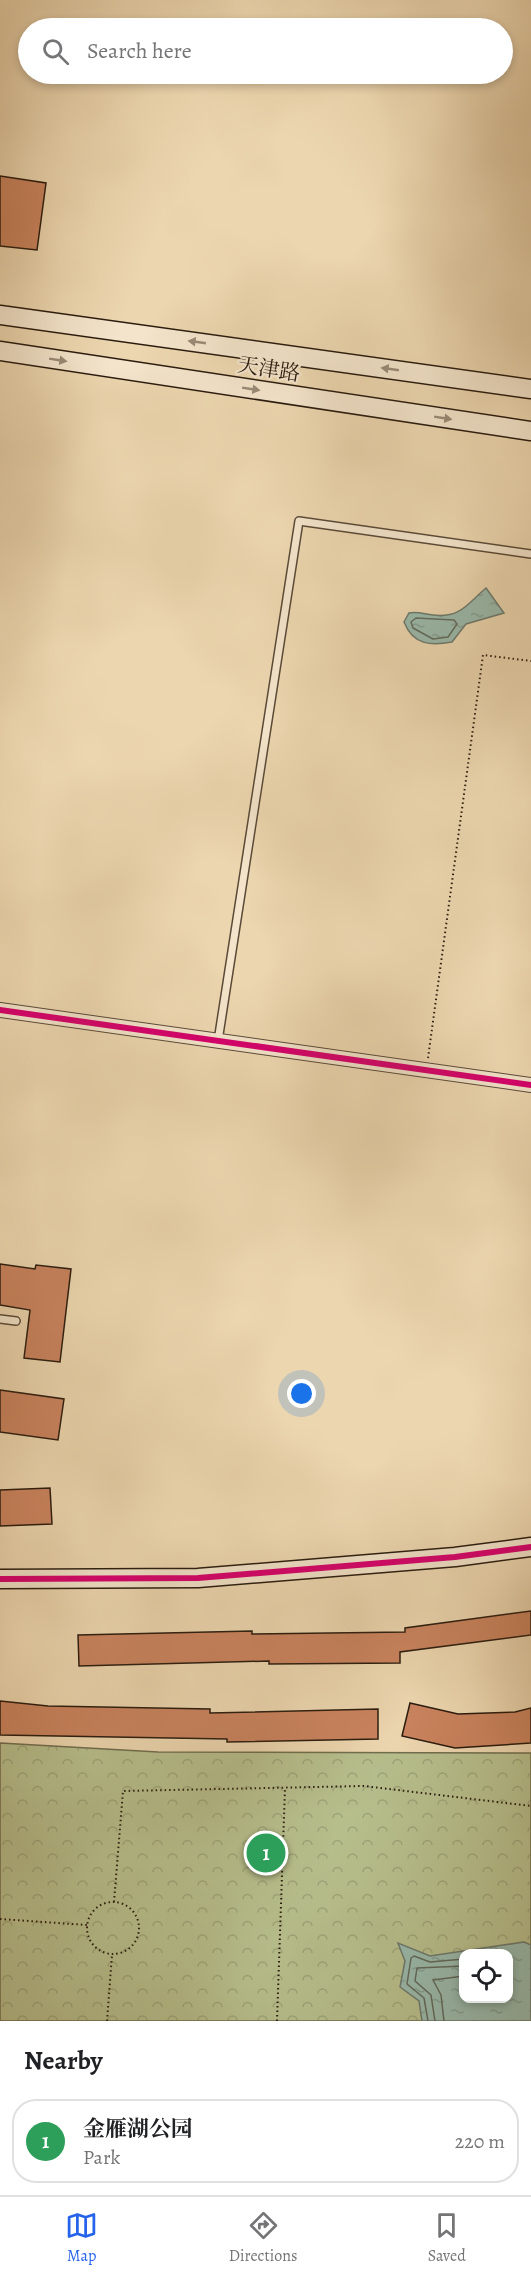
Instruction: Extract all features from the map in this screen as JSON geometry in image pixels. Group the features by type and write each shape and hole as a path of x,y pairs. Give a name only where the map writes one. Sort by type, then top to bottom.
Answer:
{"main road":[{"name":"天津路","path":"0,315 531,388"},
{"name":"天津路","path":"0,351 531,431"},
{"path":"0,1579 198,1578 455,1557 531,1547"}],"street":[{"path":"0,1010 531,1085"}],"lane":[{"path":"218,1041 299,521 531,554"},
{"path":"0,1319 16,1321"}],"path":[{"path":"427,1070 483,654 531,661"},
{"path":"114,1902 123,1791 364,1786 531,1806"},
{"path":"277,2021 285,1788"},
{"path":"114,1902 131,1909 136,1916 139,1934 129,1949 112,1955 96,1948 90,1942 87,1925 89,1918 99,1906 114,1902"},
{"path":"0,1919 87,1925"},
{"path":"108,2021 112,1955"}],"green space":[{"path":"0,1743 158,1752 531,1753 531,2021 0,2021"}],"water":[{"path":"486,588 504,613 466,624 452,642 437,644 424,642 412,635 404,622 409,613 443,615 457,612"},
{"path":"524,1942 531,1945 531,2021 422,2021 419,2001 400,1987 405,1961 398,1943 430,1956 459,1952 459,2003 513,2003 513,1949 477,1949"}],"building":[{"path":"0,176 46,183 37,250 0,246"},
{"path":"0,1264 35,1269 36,1265 71,1269 60,1362 24,1358 30,1310 0,1305"},
{"path":"0,1390 64,1399 58,1440 0,1432"},
{"path":"50,1488 52,1524 0,1526 0,1490"},
{"path":"531,1611 531,1635 400,1652 400,1663 269,1664 269,1661 79,1666 78,1635 252,1631 252,1634 405,1632 405,1628"},
{"path":"0,1701 48,1706 210,1709 210,1713 378,1709 378,1739 227,1742 227,1739 0,1735"},
{"path":"410,1703 458,1714 515,1712 531,1708 531,1743 455,1748 402,1736"}],"cycle path":[{"path":"0,1010 531,1085"},
{"path":"0,1579 198,1578 455,1557 531,1547"}],"place":[{"name":"金雁湖公园","path":"266,1853"}]}
